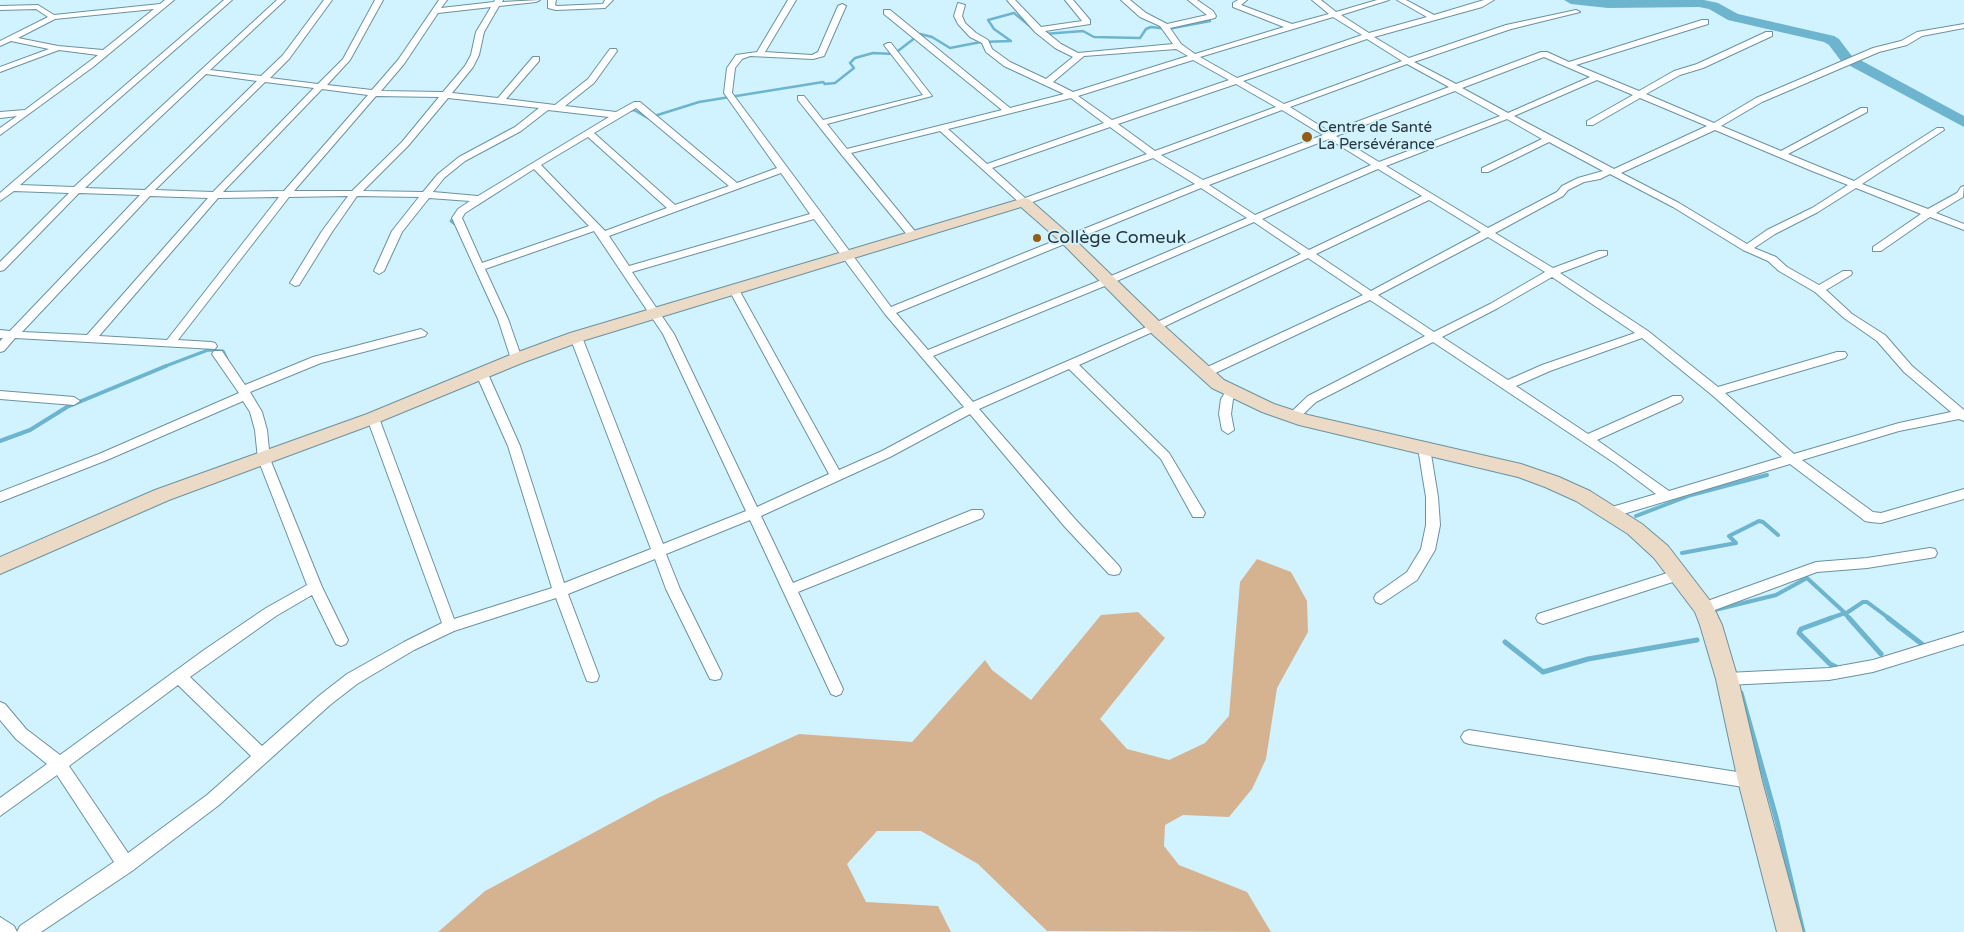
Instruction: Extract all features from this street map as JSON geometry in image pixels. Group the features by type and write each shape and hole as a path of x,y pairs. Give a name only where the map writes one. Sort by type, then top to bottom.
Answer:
{"main road":[{"path":"0,566 162,495 374,418 516,359 576,337 733,288 1024,202 1066,239 1155,327 1205,373 1232,391 1268,408 1293,417 1520,471 1575,493 1610,512 1635,529 1661,552 1680,574 1704,608 1712,624 1727,679 1750,781 1790,932"}],"street":[{"path":"29,7 48,0"},
{"path":"0,132 170,0"},
{"path":"0,198 228,0"},
{"path":"0,268 77,190 206,72 281,0"},
{"path":"0,348 148,192 295,46 328,0"},
{"path":"90,339 215,195 348,57 379,0"},
{"path":"171,342 286,195 401,62 443,0"},
{"path":"436,10 498,2 536,0"},
{"path":"552,0 551,6 556,8 605,6 609,0"},
{"path":"760,54 792,0"},
{"path":"1011,0 1038,30 1058,46 1077,56"},
{"path":"1038,30 1087,22 1070,0"},
{"path":"1125,0 1142,15 1160,22 1178,46 1194,57 1283,107 1552,272 1644,334 1716,392 1792,459 1863,513 1876,519 1964,494"},
{"path":"1165,27 1212,16 1210,12 1192,0"},
{"path":"1243,0 1236,5 1292,27"},
{"path":"1316,0 1335,15 1409,62 1549,139 1676,205 1747,248 1772,259 1783,269 1819,290 1848,316 1881,338 1908,369 1963,415"},
{"path":"844,152 1072,96 1212,50 1385,0"},
{"path":"1401,0 1432,17"},
{"path":"986,167 1073,135 1112,124 1235,80 1368,36 1480,5 1490,0"},
{"path":"294,283 327,231 355,193 405,144 469,67 475,55 480,32 498,2"},
{"path":"961,5 958,16 962,24 973,36 985,42 989,50 1024,73 1048,82 1072,96 1153,154 1202,184 1507,385 1666,495"},
{"path":"0,44 53,17 162,6"},
{"path":"842,6 821,54 818,56 750,54 739,57 731,68 727,88 742,115 889,312 1070,523 1114,570"},
{"path":"0,8 40,7 53,17"},
{"path":"887,12 1010,111"},
{"path":"943,129 1024,202 1500,29 1576,12"},
{"path":"1568,64 1705,22"},
{"path":"1205,373 1371,295 1560,194 1565,188 1581,180 1612,172 1715,126 1767,97 1855,61 1876,50 1910,40 1920,34 1964,26"},
{"path":"1590,123 1677,73 1700,66 1769,34"},
{"path":"11,39 58,48 104,53"},
{"path":"821,123 928,96 888,44"},
{"path":"1048,82 1077,56 1082,54 1178,46"},
{"path":"0,70 58,48"},
{"path":"557,108 578,94 591,81 613,51"},
{"path":"889,312 1202,184 1544,54 1856,185 1964,227"},
{"path":"500,101 536,59"},
{"path":"206,72 373,93 447,95 616,115"},
{"path":"925,354 1108,281 1377,166 1507,116 1596,77"},
{"path":"801,98 913,235"},
{"path":"516,359 503,320 457,218 461,211 634,105 639,105 735,186"},
{"path":"379,271 397,231 451,166 518,129 546,107"},
{"path":"1782,154 1864,110"},
{"path":"0,115 24,112"},
{"path":"1747,248 1771,232 1814,210 1856,185 1940,130"},
{"path":"588,132 673,208"},
{"path":"1485,170 1549,139"},
{"path":"535,164 599,231 627,270 682,361 836,689"},
{"path":"480,267 673,208 783,169"},
{"path":"11,188 215,195 426,194 480,199"},
{"path":"1877,249 1942,204 1960,195 1964,189"},
{"path":"26,932 126,865 213,800 325,700 352,679 409,646 450,626 560,591 753,514 886,454 971,408 1155,327 1428,197"},
{"path":"627,270 816,216"},
{"path":"1293,417 1312,399 1494,306 1552,272 1603,253"},
{"path":"1819,290 1846,272"},
{"path":"733,288 836,477"},
{"path":"0,497 103,457 317,360 421,333"},
{"path":"0,334 171,342 215,350 245,392 259,421 264,458 315,587 341,640"},
{"path":"1507,385 1546,368 1644,334"},
{"path":"576,337 658,553 673,589 715,674"},
{"path":"1716,392 1841,355"},
{"path":"1071,364 1165,456 1198,513"},
{"path":"482,374 514,446 560,591 592,676"},
{"path":"1228,430 1225,414 1227,399 1232,391"},
{"path":"0,395 74,401"},
{"path":"1587,439 1677,398"},
{"path":"1610,512 1899,427 1963,415"},
{"path":"374,418 450,626"},
{"path":"1381,598 1412,576 1428,550 1434,525 1432,497 1424,448"},
{"path":"789,590 976,514"},
{"path":"1704,608 1816,567 1868,563 1930,553"},
{"path":"1543,618 1680,574"},
{"path":"0,808 179,676 271,612 315,587"},
{"path":"1727,679 1838,672 1873,666 1964,638"},
{"path":"179,676 262,757"},
{"path":"0,709 21,734 59,764 126,865"},
{"path":"1469,736 1750,781"},
{"path":"0,926 8,932"}],"shaded area":[{"path":"1257,559 1291,572 1307,601 1308,632 1277,688 1266,759 1252,789 1229,817 1183,815 1165,825 1164,846 1179,865 1247,892 1271,932 1047,931 978,864 921,831 877,831 847,864 866,902 938,906 951,932 438,932 485,891 660,797 799,734 912,742 985,660 992,670 1031,700 1101,615 1138,612 1165,638 1100,719 1127,749 1169,760 1205,743 1229,716 1240,582"}],"waterway":[{"path":"1571,0 1608,4 1699,3 1713,6 1733,17 1829,39 1834,42 1846,58 1964,122"},
{"path":"629,111 634,110 648,118 699,102 823,82 825,84 835,83 854,68 850,63 855,58 873,53 894,54 920,34 932,37 950,48 981,42 1011,41 994,29 988,20 1014,13 1037,32"},
{"path":"1044,34 1083,31 1094,37 1140,38 1146,29 1151,27 1168,29 1210,21"},
{"path":"478,204 500,190"},
{"path":"455,218 451,221 459,227"},
{"path":"163,367 208,350 223,351 227,359"},
{"path":"0,441 30,430 67,407 166,366"},
{"path":"1636,516 1691,495 1767,475"},
{"path":"1682,553 1736,543 1729,536 1759,521 1763,522 1778,535"},
{"path":"1714,613 1715,610 1776,595 1807,578 1845,613 1828,619"},
{"path":"1849,618 1845,614 1863,602 1867,602 1890,619"},
{"path":"1831,618 1801,629 1799,633 1830,664 1838,668"},
{"path":"1849,618 1881,654"},
{"path":"1888,618 1927,648"},
{"path":"1505,642 1543,672 1588,659 1697,640"},
{"path":"1741,693 1777,821 1803,932"}],"place":[{"name":"Centre de Santé La Persévérance","path":"1307,137"},
{"name":"Collège Comeuk","path":"1037,238"}]}
